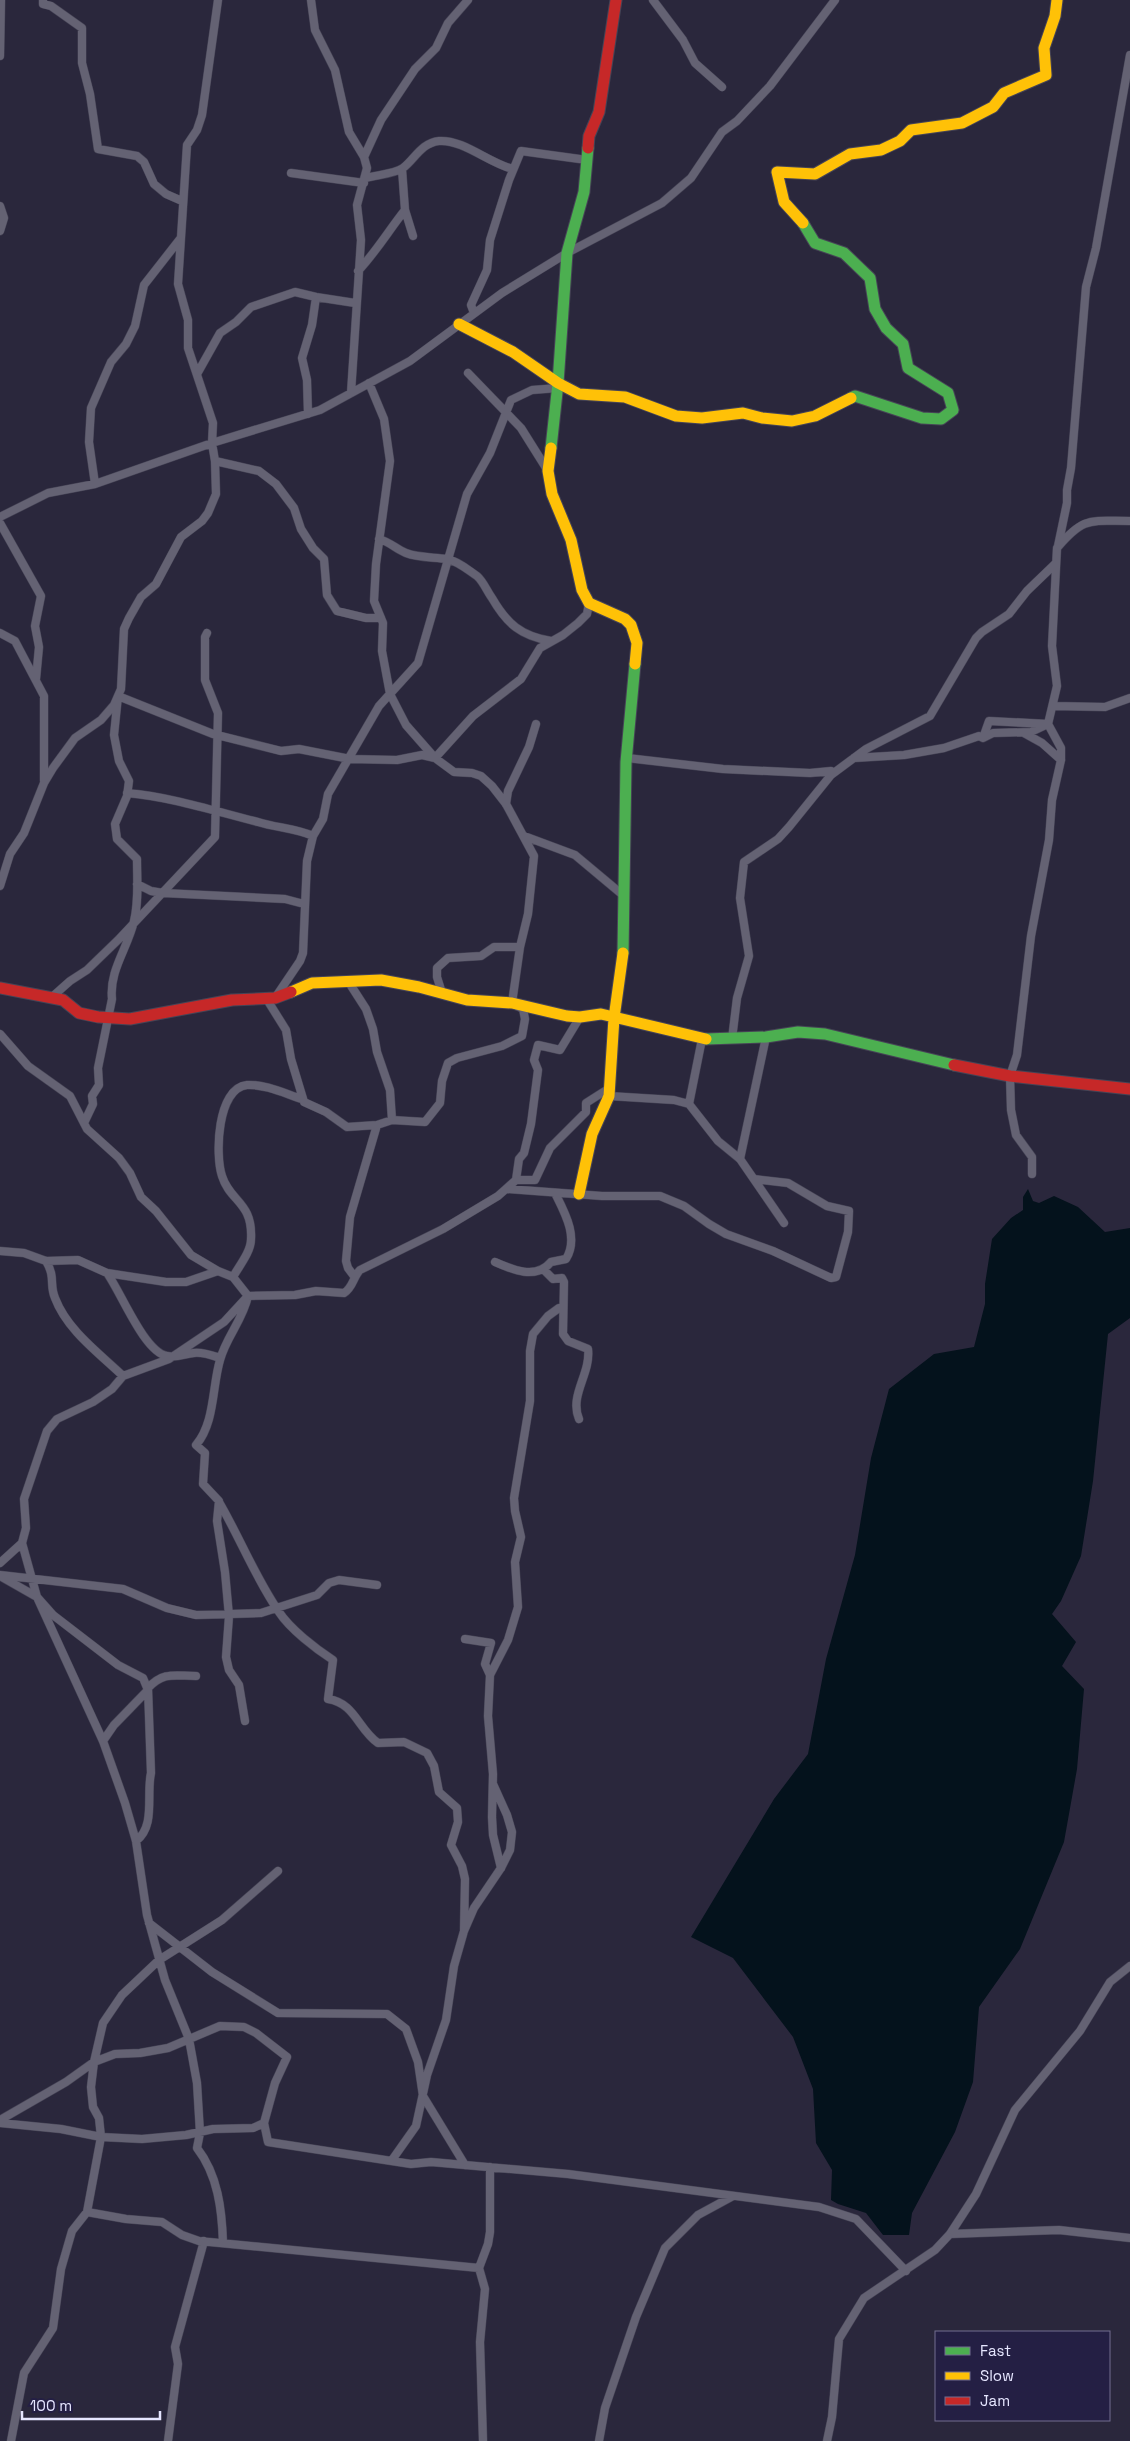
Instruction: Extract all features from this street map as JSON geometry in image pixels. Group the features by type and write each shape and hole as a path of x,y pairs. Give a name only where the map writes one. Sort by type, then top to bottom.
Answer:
{"street":[{"path":"0,56 1,0"},
{"path":"43,0 43,4 51,6 82,28 82,63 90,94 98,149 137,156 144,162 154,184 166,194 182,201"},
{"path":"0,886 10,854 24,833 44,782 64,750 75,738 108,713 118,696 121,689 124,629 129,618 141,597 156,584 181,537 202,521 208,513 216,494 212,414 188,348 187,312 178,290 182,201 187,145 197,130 202,115 218,0"},
{"path":"311,0 316,30 335,70 350,132 364,157 367,168 358,204 361,229 351,393"},
{"path":"364,157 381,120 415,69 436,48 448,23 468,0"},
{"path":"579,1194 592,1134 608,1092 614,1018 623,955 627,758 637,643 632,625 625,619 589,603 582,590 571,540 552,494 548,471 558,386 567,253 584,192 589,136 599,112 616,0"},
{"path":"653,0 678,33 696,63 722,87"},
{"path":"0,516 48,493 95,484 212,443 320,410 410,361 502,293 567,253 662,203 691,178 722,132 737,121 770,86 834,0"},
{"path":"459,324 513,352 558,386 579,394 625,397 665,413 688,417 743,413 762,418 792,421 815,416 855,396 899,412 933,419 945,417 953,410 948,393 908,368 904,344 886,328 875,309 870,278 844,253 815,243 807,228 784,202 777,172 815,174 850,154 880,150 900,141 911,130 962,123 993,107 1004,93 1046,75 1044,48 1055,16 1058,0"},
{"path":"852,758 904,755 944,748 978,736 983,738 993,733 1037,731 1048,724 1057,686 1052,646 1056,590 1055,564 1067,503 1086,287 1096,248 1130,55"},
{"path":"291,173 365,180 402,169 420,148 438,141 466,147 502,167 513,169"},
{"path":"474,313 472,305 487,270 490,240 513,169 521,151 587,160"},
{"path":"402,169 405,210 413,236"},
{"path":"0,206 4,218 0,231"},
{"path":"358,271 375,253 385,236 405,210"},
{"path":"95,484 89,442 91,408 111,362 126,344 136,326 146,283 181,237"},
{"path":"197,374 220,333 236,322 251,307 295,292 316,298 355,303"},
{"path":"308,414 307,380 302,358 312,325 316,298"},
{"path":"468,373 520,428 548,471"},
{"path":"369,383 384,419 390,461 379,539 374,601 383,622 382,651 390,694 406,725 435,758 454,772 472,773 481,776 492,786 506,804 532,850 534,862 527,920 520,947 511,1003"},
{"path":"271,998 300,961 307,861 314,836 323,819 328,794 379,706 418,663 468,494 490,453 511,400 532,390 558,386"},
{"path":"215,461 259,471 276,484 294,508 301,529 313,548 324,559 327,595 337,611 366,618 381,618"},
{"path":"1058,547 1078,526 1089,522 1130,521"},
{"path":"0,523 41,596 35,626 39,647 36,679"},
{"path":"379,539 391,542 405,552 450,559 480,578 500,612 516,627 532,638 551,641"},
{"path":"732,1039 737,998 749,956 740,898 744,862 784,833 826,781 852,758 930,716 976,638 1009,614 1023,596 1055,564"},
{"path":"435,758 480,710 521,679 540,648 563,635 587,614 589,603"},
{"path":"52,997 70,981 87,970 164,893 215,837 218,713 205,680 205,637 207,632"},
{"path":"0,633 16,641 44,696 44,782"},
{"path":"118,696 218,734 281,751 299,749 350,759 397,760 422,755 435,758"},
{"path":"84,1124 93,1104 92,1096 99,1085 98,1068 109,1018 112,999 111,989 119,956 134,922 137,859 117,839 115,824 127,793 129,781 119,761 114,735 118,696"},
{"path":"1053,706 1105,707 1130,698"},
{"path":"983,738 989,721 1048,724"},
{"path":"506,804 508,792 529,747 536,724"},
{"path":"1032,1174 1032,1157 1016,1135 1011,1110 1010,1076 1017,1055 1031,936 1049,840 1052,800 1061,760 1061,750 1048,724"},
{"path":"1024,733 1042,743 1061,760"},
{"path":"627,758 728,770 810,773 831,771"},
{"path":"127,793 157,796 217,810 260,823 297,829 314,836"},
{"path":"524,836 575,854 624,896"},
{"path":"137,884 151,891 164,893 285,899 304,904"},
{"path":"442,992 436,977 437,968 448,958 481,956 494,947 520,947"},
{"path":"0,988 63,1000 79,1013 130,1019 232,1000 271,998 312,983 381,980 442,992 467,1000 511,1003 580,1017 601,1014 702,1039 766,1038 798,1032 825,1034 947,1064 1010,1076 1130,1089"},
{"path":"348,982 366,1009 373,1029 377,1052 390,1090 392,1120"},
{"path":"271,998 286,1030 291,1059 302,1099"},
{"path":"233,1277 251,1240 248,1213 231,1192 221,1174 220,1128 226,1104 232,1093 246,1085 258,1086 302,1099 347,1127 377,1126 392,1120 425,1122 440,1103 442,1080 448,1063 457,1058 502,1046 522,1036 525,1019 523,1009 511,1003"},
{"path":"223,2243 222,2210 208,2161 197,2148 200,2133 197,2083 189,2039 165,1980 149,1923 136,1842 103,1741 37,1597 31,1578 22,1543 26,1528 24,1499 47,1431 57,1419 87,1406 112,1389 123,1376 173,1356 224,1322 248,1296 294,1295 316,1291 344,1293 351,1286 354,1276 360,1270 443,1229 507,1189 516,1180 519,1159 524,1153 531,1124 538,1070 534,1060 538,1045 560,1050 580,1017"},
{"path":"0,1034 28,1066 70,1096 84,1124 94,1137 119,1158 130,1173 141,1197 156,1211 191,1255 218,1271 233,1277 248,1296"},
{"path":"740,1160 766,1038"},
{"path":"689,1104 702,1039"},
{"path":"516,1180 535,1180 550,1148 586,1112 586,1103 608,1092 674,1100 689,1104 718,1141 740,1160 784,1223"},
{"path":"354,1276 348,1268 346,1260 350,1217 377,1126"},
{"path":"507,1189 555,1193 660,1196 684,1206 708,1224 726,1234 773,1251 832,1278 836,1277 848,1232 849,1211 827,1206 788,1183 754,1179"},
{"path":"495,1262 518,1271 544,1270 551,1262 566,1260 571,1249 571,1232 555,1193"},
{"path":"0,1251 24,1253 46,1261 78,1260 107,1273 186,1282 218,1271"},
{"path":"46,1261 53,1272 54,1296 62,1313 75,1330 123,1376"},
{"path":"544,1270 553,1279 563,1280 565,1298 562,1309 563,1334 568,1341 588,1349 588,1364 576,1401 575,1410 579,1419"},
{"path":"107,1273 121,1294 138,1328 160,1354 173,1356 196,1353 220,1358"},
{"path":"248,1296 244,1312 220,1358 205,1434 196,1444 205,1453 203,1484 219,1502 240,1538 248,1560 278,1609 318,1649 333,1660 328,1699 344,1704 378,1743 404,1742 422,1749 430,1757 439,1792 458,1808 458,1822 451,1846 462,1866 465,1879 464,1931"},
{"path":"501,1868 493,1835 493,1784 488,1716 490,1675 508,1640 518,1607 515,1562 521,1537 514,1498 530,1400 530,1351 533,1334 548,1316 562,1309"},
{"path":"219,1502 217,1521 225,1572 228,1612 226,1657 229,1670 239,1685 245,1720"},
{"path":"0,1563 22,1543"},
{"path":"0,1576 122,1589 167,1608 196,1615 228,1612 261,1613 278,1609 317,1595 329,1583 339,1580 377,1585"},
{"path":"0,1576 37,1597 53,1615 118,1665 143,1678 148,1690 152,1773 149,1784 148,1826 142,1837 136,1842"},
{"path":"465,1639 490,1643 485,1664 490,1675"},
{"path":"103,1741 114,1726 158,1678 167,1676 196,1676"},
{"path":"392,2160 416,2126 427,2075 446,2020 454,1966 464,1931 474,1908 501,1868 510,1850 512,1832 508,1815 493,1784"},
{"path":"11,2441 24,2373 52,2328 61,2269 72,2231 86,2212 101,2137 99,2118 93,2107 92,2087 94,2062 103,2023 122,1995 160,1960 222,1920 278,1871"},
{"path":"149,1923 212,1972 278,2013 387,2014 406,2029 418,2062 423,2096 465,2165"},
{"path":"827,2441 832,2417 840,2339 864,2298 935,2250 950,2234 976,2194 1015,2110 1080,2031 1110,1982 1130,1966"},
{"path":"0,2122 66,2082 94,2062 115,2054 140,2054 168,2048 220,2026 244,2027 256,2033 287,2057 275,2083 264,2122 268,2142 411,2164 431,2162 568,2174 819,2207 856,2219 906,2271"},
{"path":"0,2122 61,2129 101,2137 142,2139 200,2133 213,2129 253,2128 264,2122"},
{"path":"483,2441 480,2342 485,2288 479,2268 488,2244 490,2232 490,2167"},
{"path":"599,2441 605,2408 636,2317 665,2248 698,2215 733,2196"},
{"path":"86,2212 126,2219 162,2222 182,2235 204,2241 479,2268"},
{"path":"950,2234 1060,2230 1130,2238"},
{"path":"168,2441 178,2364 175,2347 204,2241"}],"water":[{"path":"1028,1189 1033,1201 1039,1203 1054,1196 1078,1207 1105,1232 1130,1228 1130,1318 1108,1334 1093,1481 1081,1556 1061,1601 1052,1614 1076,1642 1062,1666 1084,1689 1077,1769 1064,1842 1020,1949 979,2007 973,2082 955,2132 912,2213 909,2235 883,2235 866,2213 831,2200 832,2170 816,2143 813,2089 793,2037 733,1958 691,1937 774,1799 808,1754 826,1659 855,1555 871,1458 889,1389 934,1354 974,1347 985,1304 985,1284 992,1239 1011,1218 1023,1210 1023,1197"}],"traffic: fast":[{"path":"551,448 558,383 567,253 584,192 588,148"},
{"path":"803,223 815,243 844,253 870,278 875,309 886,328 903,344 908,368 948,393 953,410 941,419 922,418 855,396 851,398"},
{"path":"623,953 626,762 635,664"},
{"path":"706,1039 766,1037 798,1032 825,1034 954,1065"}],"traffic: slow":[{"path":"803,223 784,202 777,172 815,174 850,154 881,150 900,141 911,130 962,123 993,107 1004,93 1046,75 1044,48 1055,16 1057,0"},
{"path":"459,324 513,352 558,383 579,394 625,397 676,416 702,418 743,413 762,418 792,421 815,416 851,398"},
{"path":"551,448 548,471 552,494 571,540 582,590 589,603 625,619 631,625 637,643 635,664"},
{"path":"579,1194 592,1134 609,1096 614,1018 623,953"},
{"path":"291,992 312,983 381,980 419,987 467,1000 512,1003 567,1016 580,1017 601,1014 706,1039"}],"traffic: jam":[{"path":"588,148 589,136 599,112 616,0"},
{"path":"0,988 63,1000 79,1013 98,1017 130,1019 232,1000 275,998 291,992"},
{"path":"954,1065 1010,1076 1130,1089"}]}
